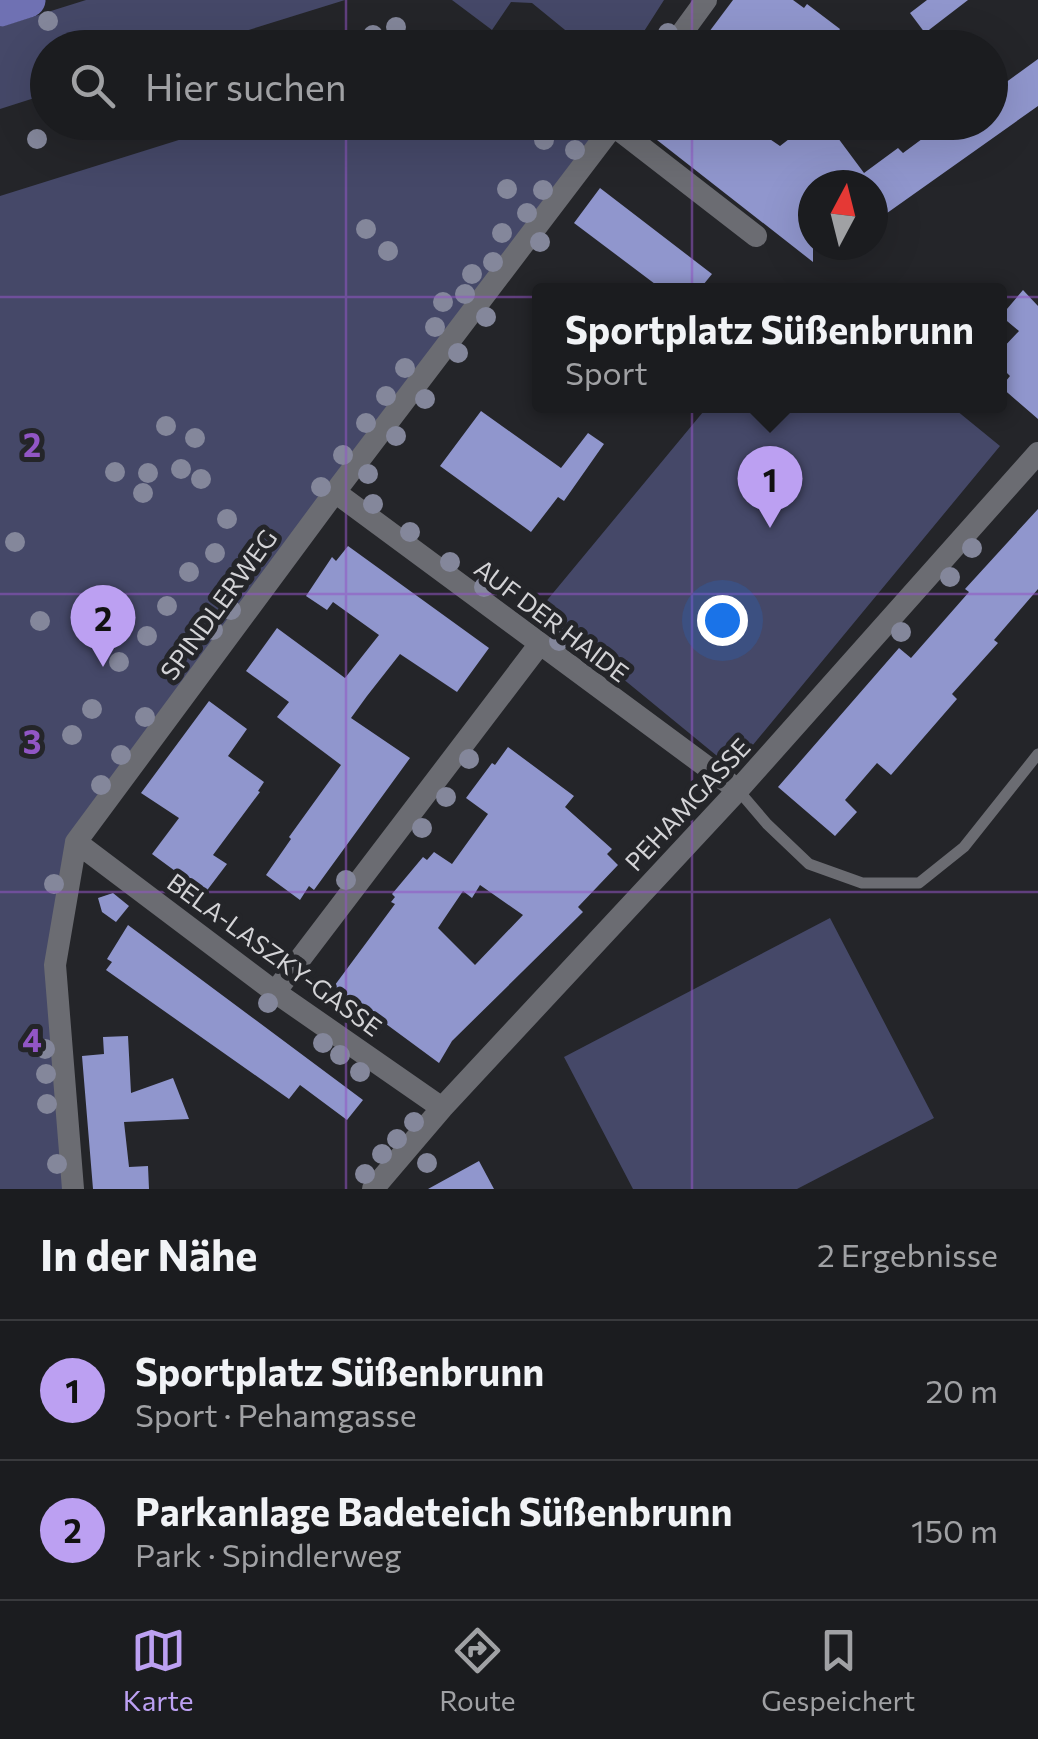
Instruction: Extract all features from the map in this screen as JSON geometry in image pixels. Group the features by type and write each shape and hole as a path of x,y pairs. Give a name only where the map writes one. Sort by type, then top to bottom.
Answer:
{"main road":[{"path":"0,9 28,0"}],"street":[{"path":"684,30 706,0"},
{"name":"SPINDLERWEG","path":"73,1189 56,965 76,842 603,140"},
{"path":"635,140 756,236"},
{"name":"PEHAMGASSE","path":"373,1189 442,1108 738,790 1038,453"},
{"name":"AUF DER HAIDE","path":"335,492 738,790"},
{"path":"275,992 539,645"},
{"name":"BELA-LASZKY-GASSE","path":"76,842 275,992 442,1108"}],"lane":[{"path":"738,790 766,824 809,864 862,883 919,883 964,847 1038,754"}],"shaded area":[{"path":"86,0 345,0 249,30 30,30 30,99 0,109 0,27"},
{"path":"452,0 664,0 645,30 565,30 532,3 511,2 492,30"},
{"path":"179,140 596,140 77,842 55,965 73,1189 0,1189 0,196"},
{"path":"702,413 960,413 1000,446 733,769 539,610"},
{"path":"830,918 934,1118 797,1189 633,1189 564,1057"}],"building":[{"path":"733,0 793,0 804,8 807,4 840,29 839,30 710,30"},
{"path":"927,0 968,0 929,30 923,30 910,13"},
{"path":"1038,59 1038,106 1008,127 1008,81"},
{"path":"657,140 771,140 780,146 788,140 839,140 862,170 798,170 798,250"},
{"path":"921,140 990,140 888,212 888,170 868,170 898,148 903,153"},
{"path":"600,188 712,274 705,283 654,283 574,223"},
{"path":"1023,290 1038,306 1038,419 1007,392 1010,376 1007,344 1019,331 1007,321 1007,309"},
{"path":"481,411 561,468 588,433 604,444 564,501 558,497 531,532 440,466"},
{"path":"1038,509 1038,589 994,640 998,643 952,694 957,699 891,775 877,763 845,800 857,812 835,836 778,787 899,648 911,658 969,592 965,589"},
{"path":"348,546 489,648 457,692 400,654 367,696 351,718 410,758 314,890 309,886 300,900 266,875 341,765 277,717 289,702 246,671 277,628 345,678 379,635 333,602 327,610 306,596 332,557 336,561"},
{"path":"209,701 247,729 228,756 264,782 213,855 227,864 205,893 152,854 179,818 141,793"},
{"path":"508,747 574,796 565,807 612,849 607,854 618,865 578,907 583,912 452,1041 439,1063 332,989 395,904 391,902 395,897 392,894 423,857 427,860 434,852 452,864 488,814 466,798 492,763 495,765","holes":["480,885 523,915 475,965 438,928 463,891 472,898"]},
{"path":"113,893 129,906 116,922 102,912 98,898"},
{"path":"128,925 363,1100 347,1120 300,1085 289,1099 106,970 112,962 107,959"},
{"path":"128,1036 131,1093 173,1078 189,1119 124,1122 129,1167 148,1166 149,1189 93,1189 82,1056 104,1054 103,1037"},
{"path":"479,1161 494,1189 428,1189"}],"place":[{"name":"Sportplatz Süßenbrunn","path":"770,528"},
{"name":"Parkanlage Badeteich Süßenbrunn","path":"103,667"}]}
